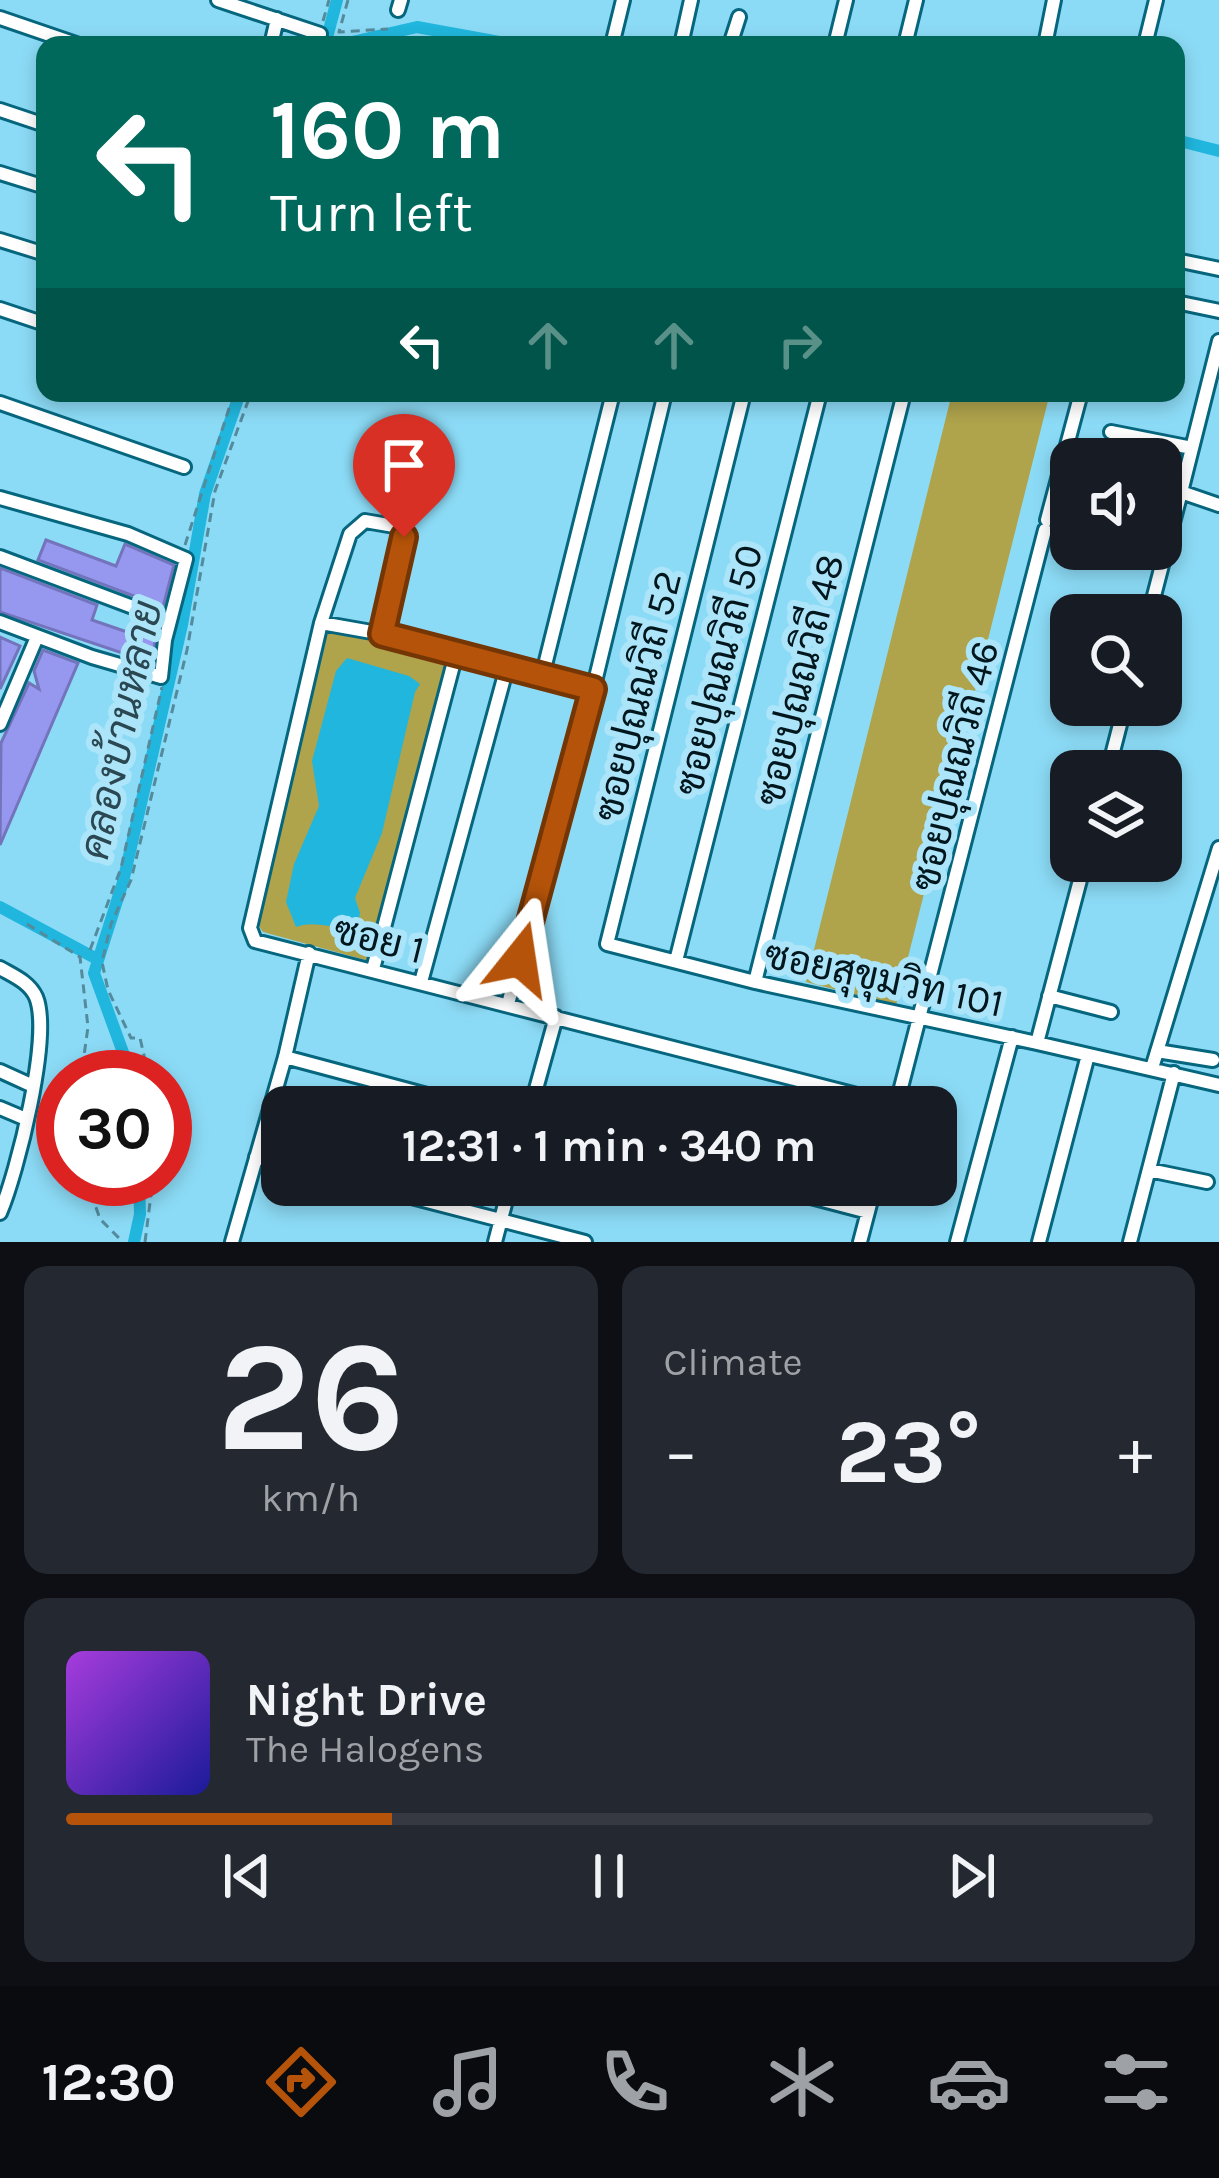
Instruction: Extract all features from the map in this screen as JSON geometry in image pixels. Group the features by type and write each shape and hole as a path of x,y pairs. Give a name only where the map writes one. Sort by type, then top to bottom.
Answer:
{"street":[{"path":"218,0 320,34"},
{"path":"614,36 623,0"},
{"path":"683,36 691,0"},
{"path":"838,36 846,0"},
{"path":"907,36 916,0"},
{"path":"1047,36 1054,0"},
{"path":"1147,36 1156,0"},
{"path":"733,36 739,17"},
{"path":"0,18 53,36"},
{"path":"273,36 277,20"},
{"path":"0,110 36,122"},
{"path":"0,173 36,184"},
{"path":"0,240 36,251"},
{"path":"1185,262 1219,269"},
{"path":"1185,304 1219,310"},
{"path":"0,308 36,321"},
{"path":"1182,485 1219,340"},
{"path":"542,676 611,402"},
{"path":"508,1004 593,689 663,402"},
{"name":"ซอยปุณณวิถี 52","path":"676,961 607,944 742,402"},
{"name":"ซอยปุณณวิถี 50","path":"676,961 818,402"},
{"name":"ซอยปุณณวิถี 48","path":"754,982 902,402"},
{"name":"ซอยปุณณวิถี 46","path":"901,1086 1079,402"},
{"path":"0,403 184,467"},
{"path":"1112,432 1192,448"},
{"path":"1182,493 1219,505"},
{"path":"0,498 128,534 184,556 170,621 171,682 0,622"},
{"name":"ซอย 1","path":"382,634 404,537 394,526 364,521 350,534 321,623 250,928 255,941 820,1086"},
{"path":"0,556 170,621"},
{"path":"321,623 382,634 593,689"},
{"path":"0,724 37,637"},
{"path":"373,969 456,654"},
{"path":"421,982 507,667"},
{"path":"1152,1068 1219,848"},
{"name":"ซอยสุขุมวิท 101","path":"676,961 1037,1043 1079,882"},
{"path":"232,1242 285,1057 309,952"},
{"path":"0,968 23,980 38,1004 41,1021 33,1086 0,1213"},
{"path":"1049,996 1111,1012"},
{"path":"537,1086 556,1016"},
{"path":"957,1242 1012,1037"},
{"path":"1037,1043 1219,1085"},
{"path":"1157,1051 1213,1060"},
{"path":"1039,1242 1088,1054"},
{"path":"285,1057 393,1086"},
{"path":"0,1070 33,1086"},
{"path":"1130,1242 1174,1073"},
{"path":"0,1108 26,1118"},
{"path":"256,1157 261,1158"},
{"path":"1149,1170 1207,1182"},
{"path":"447,1206 585,1242"},
{"path":"495,1242 505,1206"},
{"path":"842,1206 868,1213"},
{"path":"860,1242 870,1206"}],"path":[{"path":"348,0 339,32 388,29"},
{"path":"142,1050 140,1038 131,1038 108,990 102,962 111,924 131,880 215,491 247,402"},
{"path":"27,924 80,957 88,1028 85,1050"},
{"path":"95,1206 100,1219 123,1242"},
{"path":"145,1242 149,1206"}],"shaded area":[{"path":"950,402 1048,402 896,1005 806,982"},
{"path":"335,631 447,659 369,961 263,932 258,925 326,635"}],"water":[{"path":"347,658 409,676 420,684 382,833 355,898 358,925 296,927 286,902 294,864 319,806 312,761 336,671"}],"building":[{"path":"46,540 116,566 125,544 174,565 163,607 38,560"},
{"path":"0,568 97,605 92,620 130,633 134,619 157,627 152,663 0,612"},
{"path":"0,637 20,646 0,689"},
{"path":"43,650 78,663 0,845 1,743 29,683 39,689 34,671"}],"waterway":[{"name":"คลองบ้านหลาย","path":"327,36 337,0"},
{"path":"378,36 417,27 466,36"},
{"path":"1185,142 1219,151"},
{"name":"คลองบ้านหลาย","path":"122,1050 94,973 123,882 182,625 205,494 237,402"},
{"path":"0,907 97,959"},
{"name":"คลองบ้านหลาย","path":"134,1242 140,1206"}],"route":[{"path":"404,537 382,634 593,689 520,959"}]}
